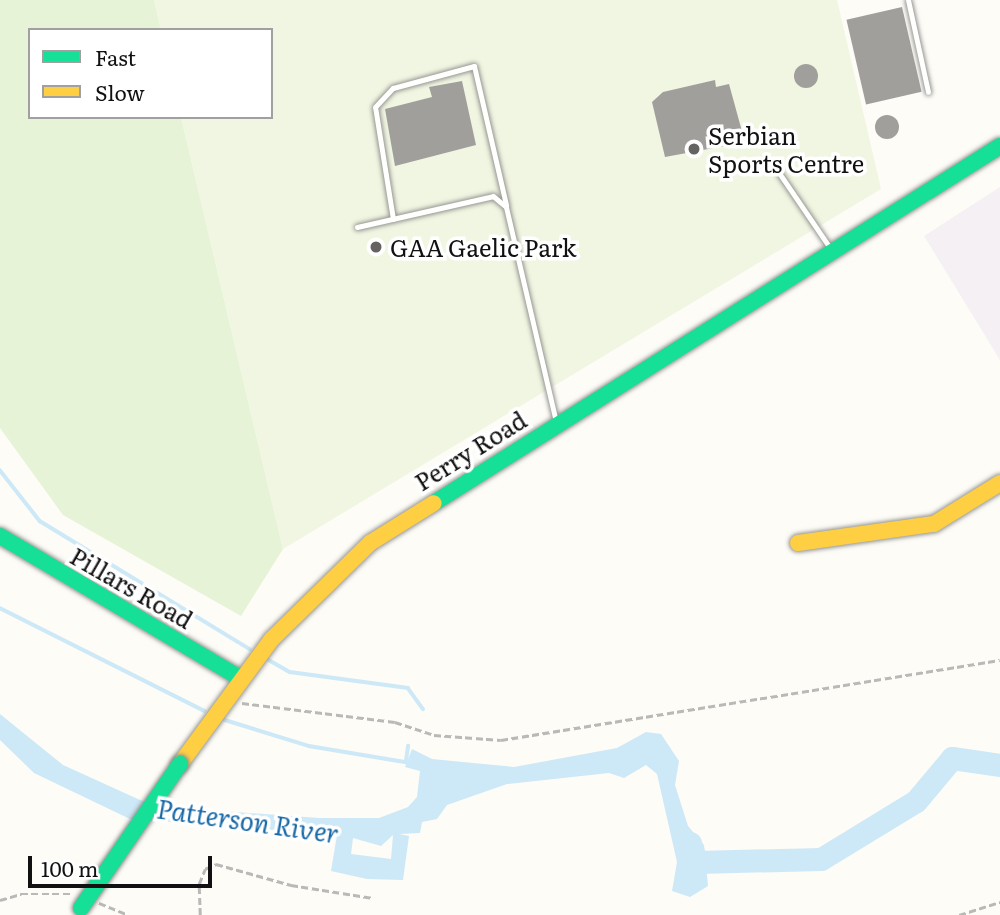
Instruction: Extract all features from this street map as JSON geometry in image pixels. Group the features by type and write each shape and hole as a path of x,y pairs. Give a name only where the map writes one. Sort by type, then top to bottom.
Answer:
{"main road":[{"name":"Perry Road","path":"83,905 240,678 309,597 370,542 556,422 1000,146"},
{"path":"798,544 934,524 1000,483"},
{"name":"Pillars Road","path":"0,536 240,678"}],"lane":[{"path":"908,0 928,92"},
{"path":"393,219 375,107 393,88 474,66 556,422"},
{"path":"775,167 832,250"},
{"path":"357,228 493,196 506,207"}],"path":[{"path":"225,701 395,722 434,735 501,740 1000,660"},
{"path":"200,915 199,884 205,869 216,864 291,885 373,898"},
{"path":"0,900 21,894 128,915"},
{"path":"959,915 1000,902"}],"shaded area":[{"path":"1000,187 1000,360 924,236"}],"green space":[{"path":"0,0 154,0 161,28 28,28 28,119 181,119 283,549 241,616 63,515 0,428"},
{"path":"154,0 837,0 881,189 283,549 181,119 273,119 273,28 161,28"}],"water":[{"name":"Patterson River","path":"0,714 63,765 140,800 168,807 319,818 379,818 408,807 417,797 420,771 405,767 412,749 432,759 514,767 617,748 646,732 661,734 679,761 675,785 688,826 704,845 708,886 690,897 672,891 677,862 657,774 646,765 624,778 609,773 507,784 447,805 437,819 422,822 420,833 399,834 409,836 403,880 367,879 331,871 337,835 130,819 34,773 0,740","holes":["393,835 391,859 351,854 353,838 381,846"]}],"building":[{"path":"902,7 922,92 866,105 846,20"},
{"path":"806,64 815,67 818,76 815,85 806,88 797,85 794,76 797,67"},
{"path":"715,80 716,87 729,84 743,135 728,138 730,145 665,157 652,102 663,92"},
{"path":"462,81 476,145 395,166 385,109 432,97 429,87"},
{"path":"887,115 898,122 899,127 892,138 887,139 876,132 875,127 882,116"}],"waterway":[{"path":"0,470 40,521 250,649"},
{"path":"0,608 205,711"},
{"path":"269,660 290,672 408,688 423,709"},
{"path":"225,720 309,746 411,763"},
{"path":"406,761 408,746"},
{"path":"690,843 696,862 821,859 916,801 952,758 1000,765"}],"traffic: fast":[{"path":"434,503 1000,146"},
{"path":"0,536 240,678"},
{"path":"81,908 180,764"}],"traffic: slow":[{"path":"798,543 934,524 1000,483"},
{"path":"180,764 271,640 370,543 434,503"}],"place":[{"name":"Serbian Sports Centre","path":"694,149"},
{"name":"GAA Gaelic Park","path":"376,247"}]}
